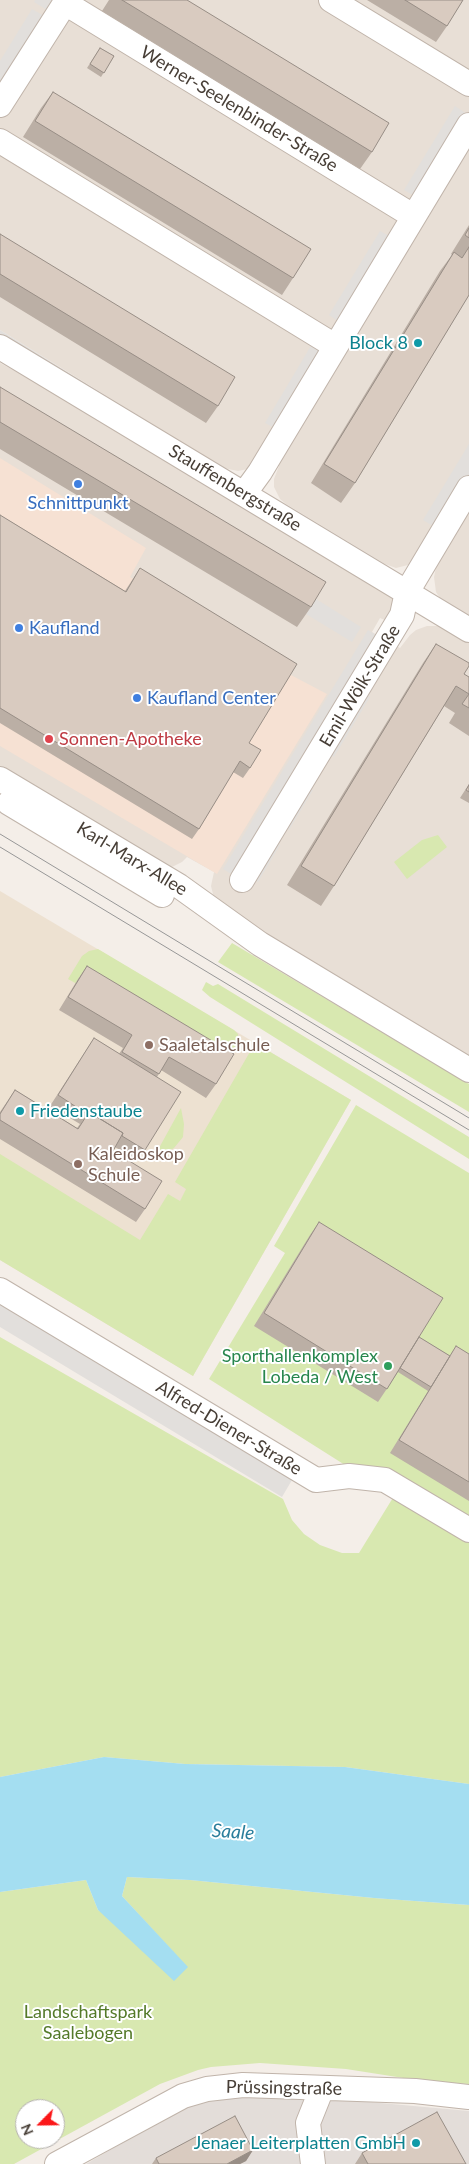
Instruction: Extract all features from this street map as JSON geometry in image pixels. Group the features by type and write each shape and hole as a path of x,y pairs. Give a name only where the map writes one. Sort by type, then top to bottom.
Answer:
{"street":[{"path":"331,0 469,84"},
{"name":"Werner-Seelenbinder-Straße","path":"0,105 66,2 413,216"},
{"path":"244,494 260,472 469,125"},
{"path":"0,141 335,346"},
{"name":"Stauffenbergstraße","path":"0,347 469,630"},
{"name":"Emil-Wölk-Straße","path":"242,880 402,615 407,592 469,488"},
{"name":"Karl-Marx-Allee","path":"0,779 179,886 260,944 469,1070"},
{"name":"Karl-Marx-Allee","path":"0,798 170,900 230,932 260,944"},
{"name":"Alfred-Diener-Straße","path":"0,1290 316,1480 349,1476 385,1480 469,1530"},
{"name":"Prüssingstraße","path":"57,2164 183,2096 207,2089 243,2085 416,2091 469,2097"},
{"path":"312,2164 308,2123 322,2088"}],"shaded area":[{"path":"0,0 469,0 469,616 440,598 436,592 434,577 437,563 412,564 396,568 385,564 286,504 280,499 274,487 274,479 279,466 264,456 252,468 238,471 223,468 0,330"},
{"path":"35,0 56,0 49,11 34,2"},
{"path":"32,9 46,17 0,91 0,61"},
{"path":"455,106 467,114 416,197 404,190"},
{"path":"380,231 391,237 339,322 329,315"},
{"path":"0,330 172,437 168,444 0,339"},
{"path":"315,339 327,346 278,430 265,423"},
{"path":"0,363 41,385 392,597 396,604 387,621 380,618 372,632 383,639 400,648 416,630 427,626 438,626 469,641 469,1058 215,902 211,886 214,872 187,857 170,868 0,773"},
{"path":"469,444 469,474 436,528 423,520"},
{"name":"Kaufland Center","path":"0,458 146,548 130,577 289,674 327,694 217,874 0,746"},
{"path":"316,599 361,627 352,642 306,614"},
{"path":"368,630 383,639 238,878 223,869"},
{"path":"364,694 370,697 334,757 328,754"},
{"path":"308,787 313,790 289,830 284,826"},
{"path":"274,841 280,845 258,882 252,878"},
{"path":"0,891 351,1100 193,1376 0,1260"},
{"path":"0,1304 292,1480 282,1497 0,1327"},
{"path":"246,2095 325,2098 469,2111 469,2164 86,2164 186,2106 210,2099"}],"green space":[{"path":"438,835 447,847 407,879 394,862 422,840"},
{"path":"232,943 469,1084 469,1112 218,962"},
{"path":"98,949 234,1030 238,1034 237,1046 225,1067 68,979 82,956 89,951"},
{"path":"206,982 213,986 218,984 469,1137 469,1159 210,997 202,990"},
{"path":"255,1043 351,1100 193,1376 0,1260 0,1154 140,1240 168,1194 180,1201 186,1189 175,1182"},
{"path":"356,1105 469,1173 469,1784 345,1767 185,1764 104,1757 0,1777 0,1337 283,1499 292,1520 304,1534 320,1545 342,1553 359,1553 394,1496 209,1379 285,1253 274,1246"},
{"path":"181,1108 184,1124 183,1137 174,1148 163,1154 159,1148"},
{"name":"Landschaftspark Saalebogen","path":"127,1877 190,1880 374,1898 469,1905 469,2084 429,2082 346,2069 260,2063 211,2067 160,2084 65,2136 65,2099 15,2099 15,2149 41,2149 14,2164 0,2164 0,1892 86,1880 98,1910 187,1967 122,1896"}],"water":[{"name":"Saale","path":"104,1757 185,1764 345,1767 469,1784 469,1905 374,1898 190,1880 127,1877 122,1896 188,1967 174,1981 98,1910 86,1880 0,1892 0,1777"}],"building":[{"path":"122,0 187,0 389,123 372,152"},
{"path":"405,0 463,0 447,26"},
{"path":"100,48 114,56 104,73 90,64"},
{"path":"53,92 311,249 293,278 35,121"},
{"path":"469,228 469,238 465,235"},
{"path":"0,234 235,377 218,406 0,274"},
{"name":"Block 8","path":"469,247 469,295 355,483 324,464 454,252 462,258"},
{"path":"0,387 326,582 311,607 0,422"},
{"name":"Kaufland Center","path":"0,515 126,592 140,568 297,664 249,743 261,750 250,768 240,761 199,829 0,708"},
{"path":"436,644 469,663 464,674 469,677 469,694 456,686 334,886 301,866"},
{"path":"469,694 469,708 462,704"},
{"path":"87,966 234,1054 216,1084 169,1057 159,1074 122,1052 132,1035 68,997"},
{"path":"94,1038 181,1092 145,1150 122,1136 123,1133 89,1112 87,1114 58,1095"},
{"path":"15,1090 78,1129 89,1112 123,1133 113,1151 162,1181 145,1209 0,1120 0,1114"},
{"path":"319,1222 443,1298 387,1389 264,1313"},
{"path":"419,1337 450,1356 431,1387 400,1368"},
{"path":"456,1346 469,1354 469,1482 399,1440"},
{"name":"Jenaer Leiterplatten GmbH","path":"437,2112 466,2164 368,2164 362,2153"},
{"path":"235,2116 253,2150 227,2164 159,2164 156,2158"}],"tram line":[{"path":"0,834 469,1118"},
{"path":"0,847 469,1130"}],"place":[{"name":"Block 8","path":"418,343"},
{"name":"Schnittpunkt","path":"78,484"},
{"name":"Kaufland","path":"19,628"},
{"name":"Kaufland Center","path":"137,698"},
{"name":"Sonnen-Apotheke","path":"49,739"},
{"name":"Saaletalschule","path":"149,1045"},
{"name":"Friedenstaube","path":"20,1111"},
{"name":"Kaleidoskop Schule","path":"78,1164"},
{"name":"Sporthallenkomplex Lobeda / West","path":"388,1366"},
{"name":"Jenaer Leiterplatten GmbH","path":"416,2143"}]}
